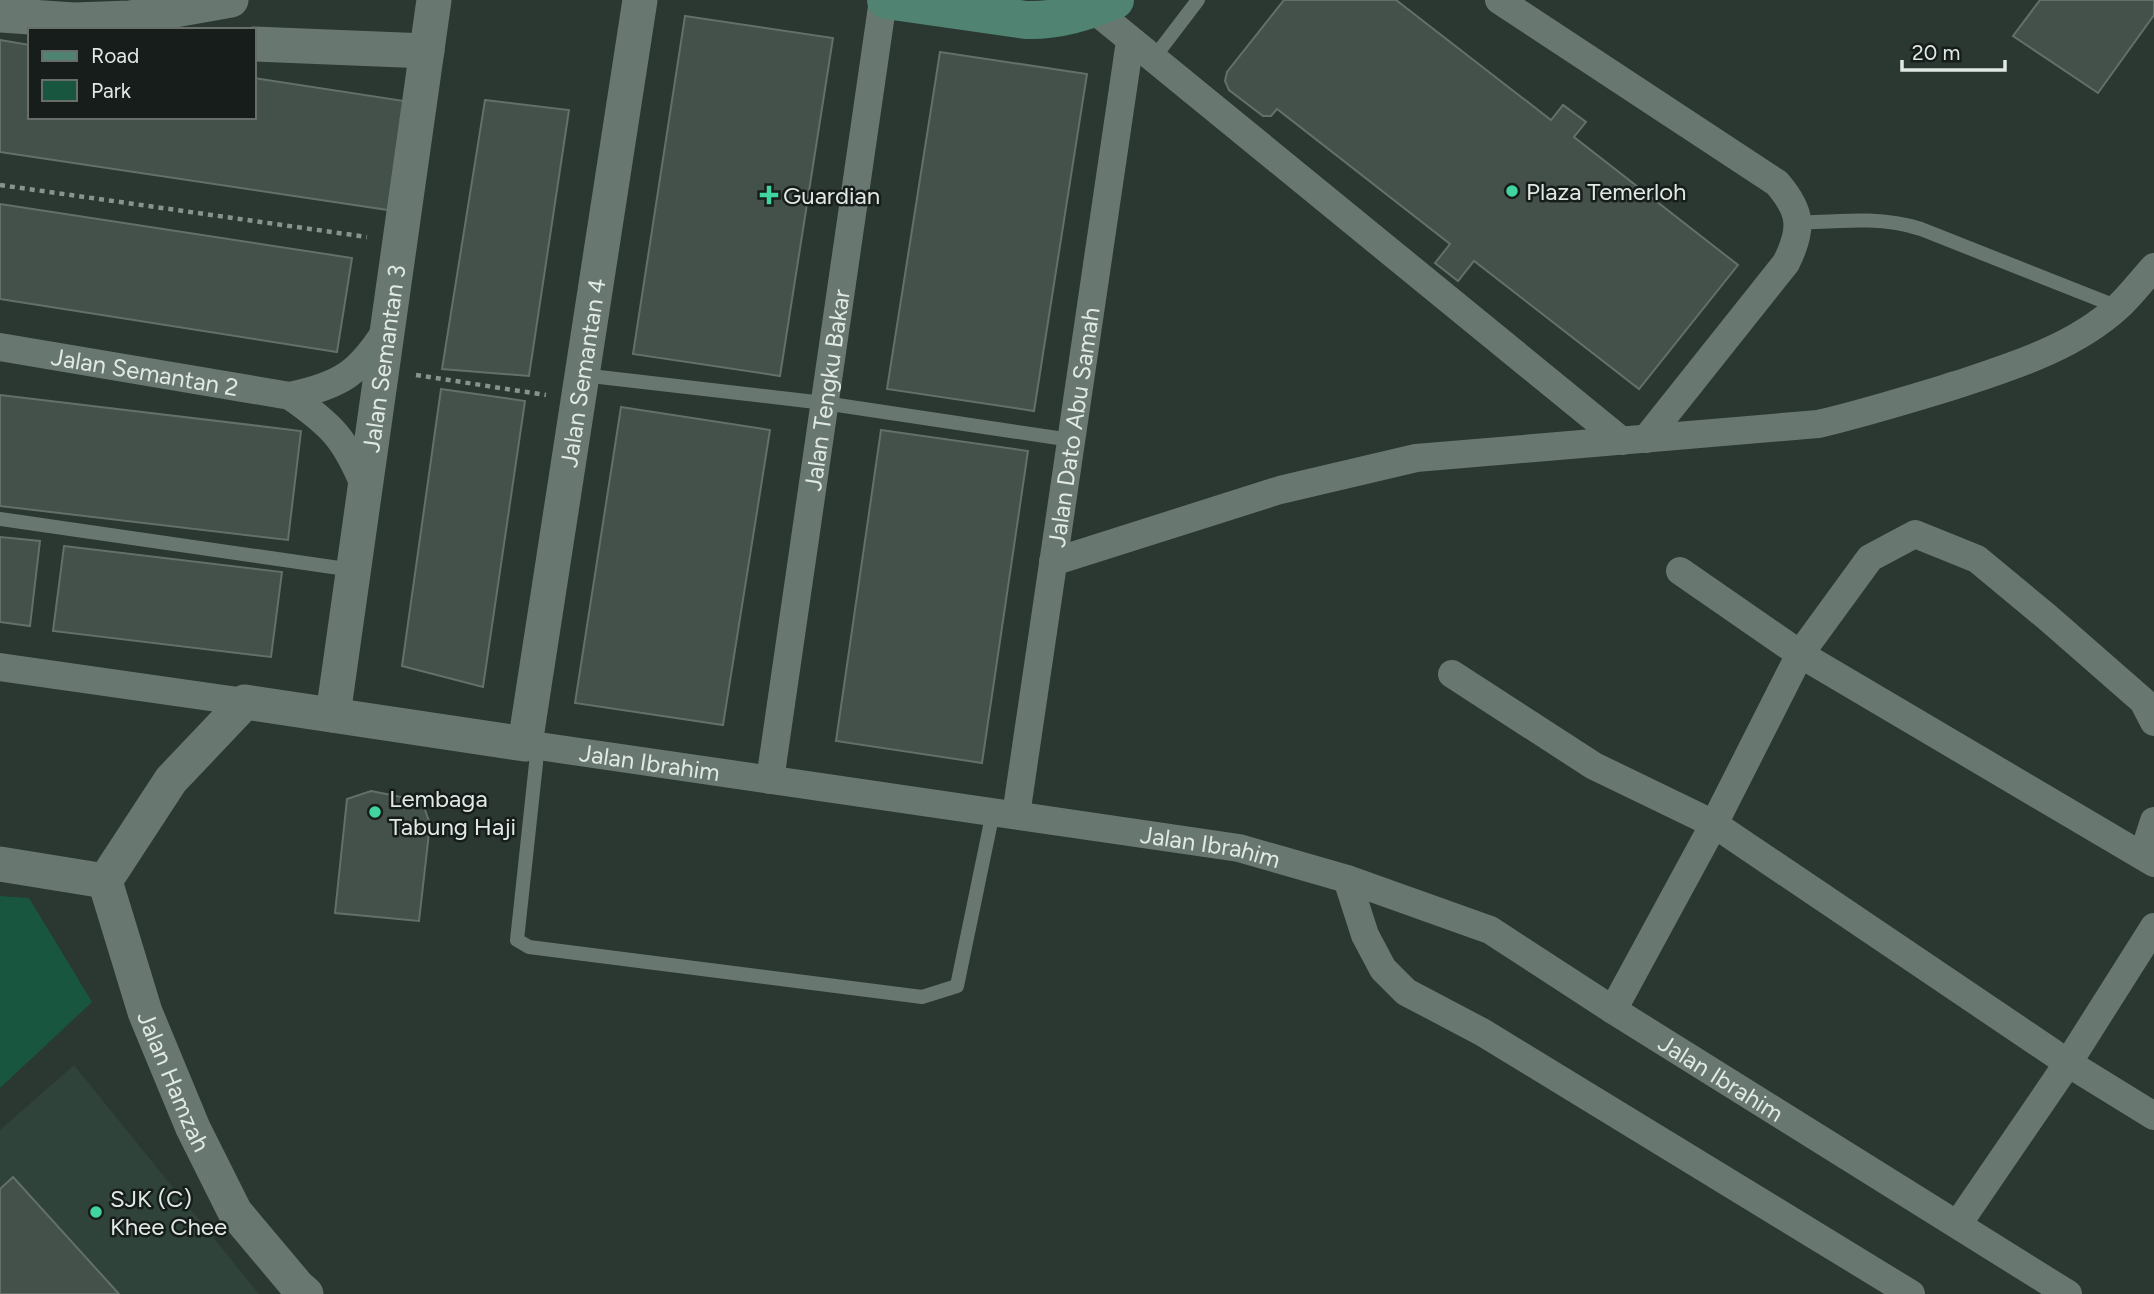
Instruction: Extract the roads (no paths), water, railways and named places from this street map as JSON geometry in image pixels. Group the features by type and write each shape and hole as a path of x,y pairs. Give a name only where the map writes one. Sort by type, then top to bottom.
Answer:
{"main road":[{"path":"885,0 1026,20 1048,20 1104,5"}],"street":[{"path":"0,15 74,20 130,18 231,0"},
{"name":"Jalan Semantan 3","path":"332,715 434,0"},
{"name":"Jalan Semantan 4","path":"532,744 580,388 640,0"},
{"name":"Jalan Tengku Bakar","path":"770,780 885,0"},
{"path":"1499,0 1777,183 1792,201 1798,223 1795,245 1786,263 1634,440"},
{"path":"1104,5 1130,41 1634,440"},
{"path":"130,18 176,28"},
{"name":"Jalan Dato Abu Samah","path":"1004,814 1053,562 1130,41"},
{"path":"256,44 427,51"},
{"path":"1053,562 1280,490 1416,458 1818,424 1874,411 2037,357 2081,333 2118,307 2154,267"},
{"name":"Jalan Semantan 2","path":"0,347 290,396 321,389 347,377 370,355 387,329"},
{"name":"Jalan Semantan 2","path":"290,396 321,417 341,438 365,487"},
{"path":"1613,1010 1714,824 1800,654 1870,558 1915,534 1977,559 2143,701 2154,722"},
{"path":"1680,571 1800,654 2148,859 2154,821"},
{"name":"Jalan Ibrahim","path":"0,667 1239,848 1347,879 1490,930 2067,1294"},
{"path":"1452,674 1594,766 1714,824 2068,1063 2154,1116"},
{"path":"0,864 105,881 171,780 245,702"},
{"path":"1347,879 1365,935 1383,969 1406,992 1482,1032 1911,1294"},
{"name":"Jalan Hamzah","path":"105,881 145,1012 193,1128 235,1212 302,1292"},
{"path":"1958,1224 2068,1063 2154,927"}],"lane":[{"path":"1153,59 1198,0"},
{"path":"1798,223 1882,220 1901,222 2118,307"},
{"path":"580,388 824,404 1071,440"},
{"path":"0,519 353,570"},
{"path":"532,744 516,940 529,947 922,997 957,986 1004,814"}],"place":[{"name":"Plaza Temerloh","path":"1512,191"},
{"name":"Guardian","path":"769,195"},
{"name":"Lembaga Tabung Haji","path":"375,812"},
{"name":"SJK (C) Khee Chee","path":"96,1212"}]}
